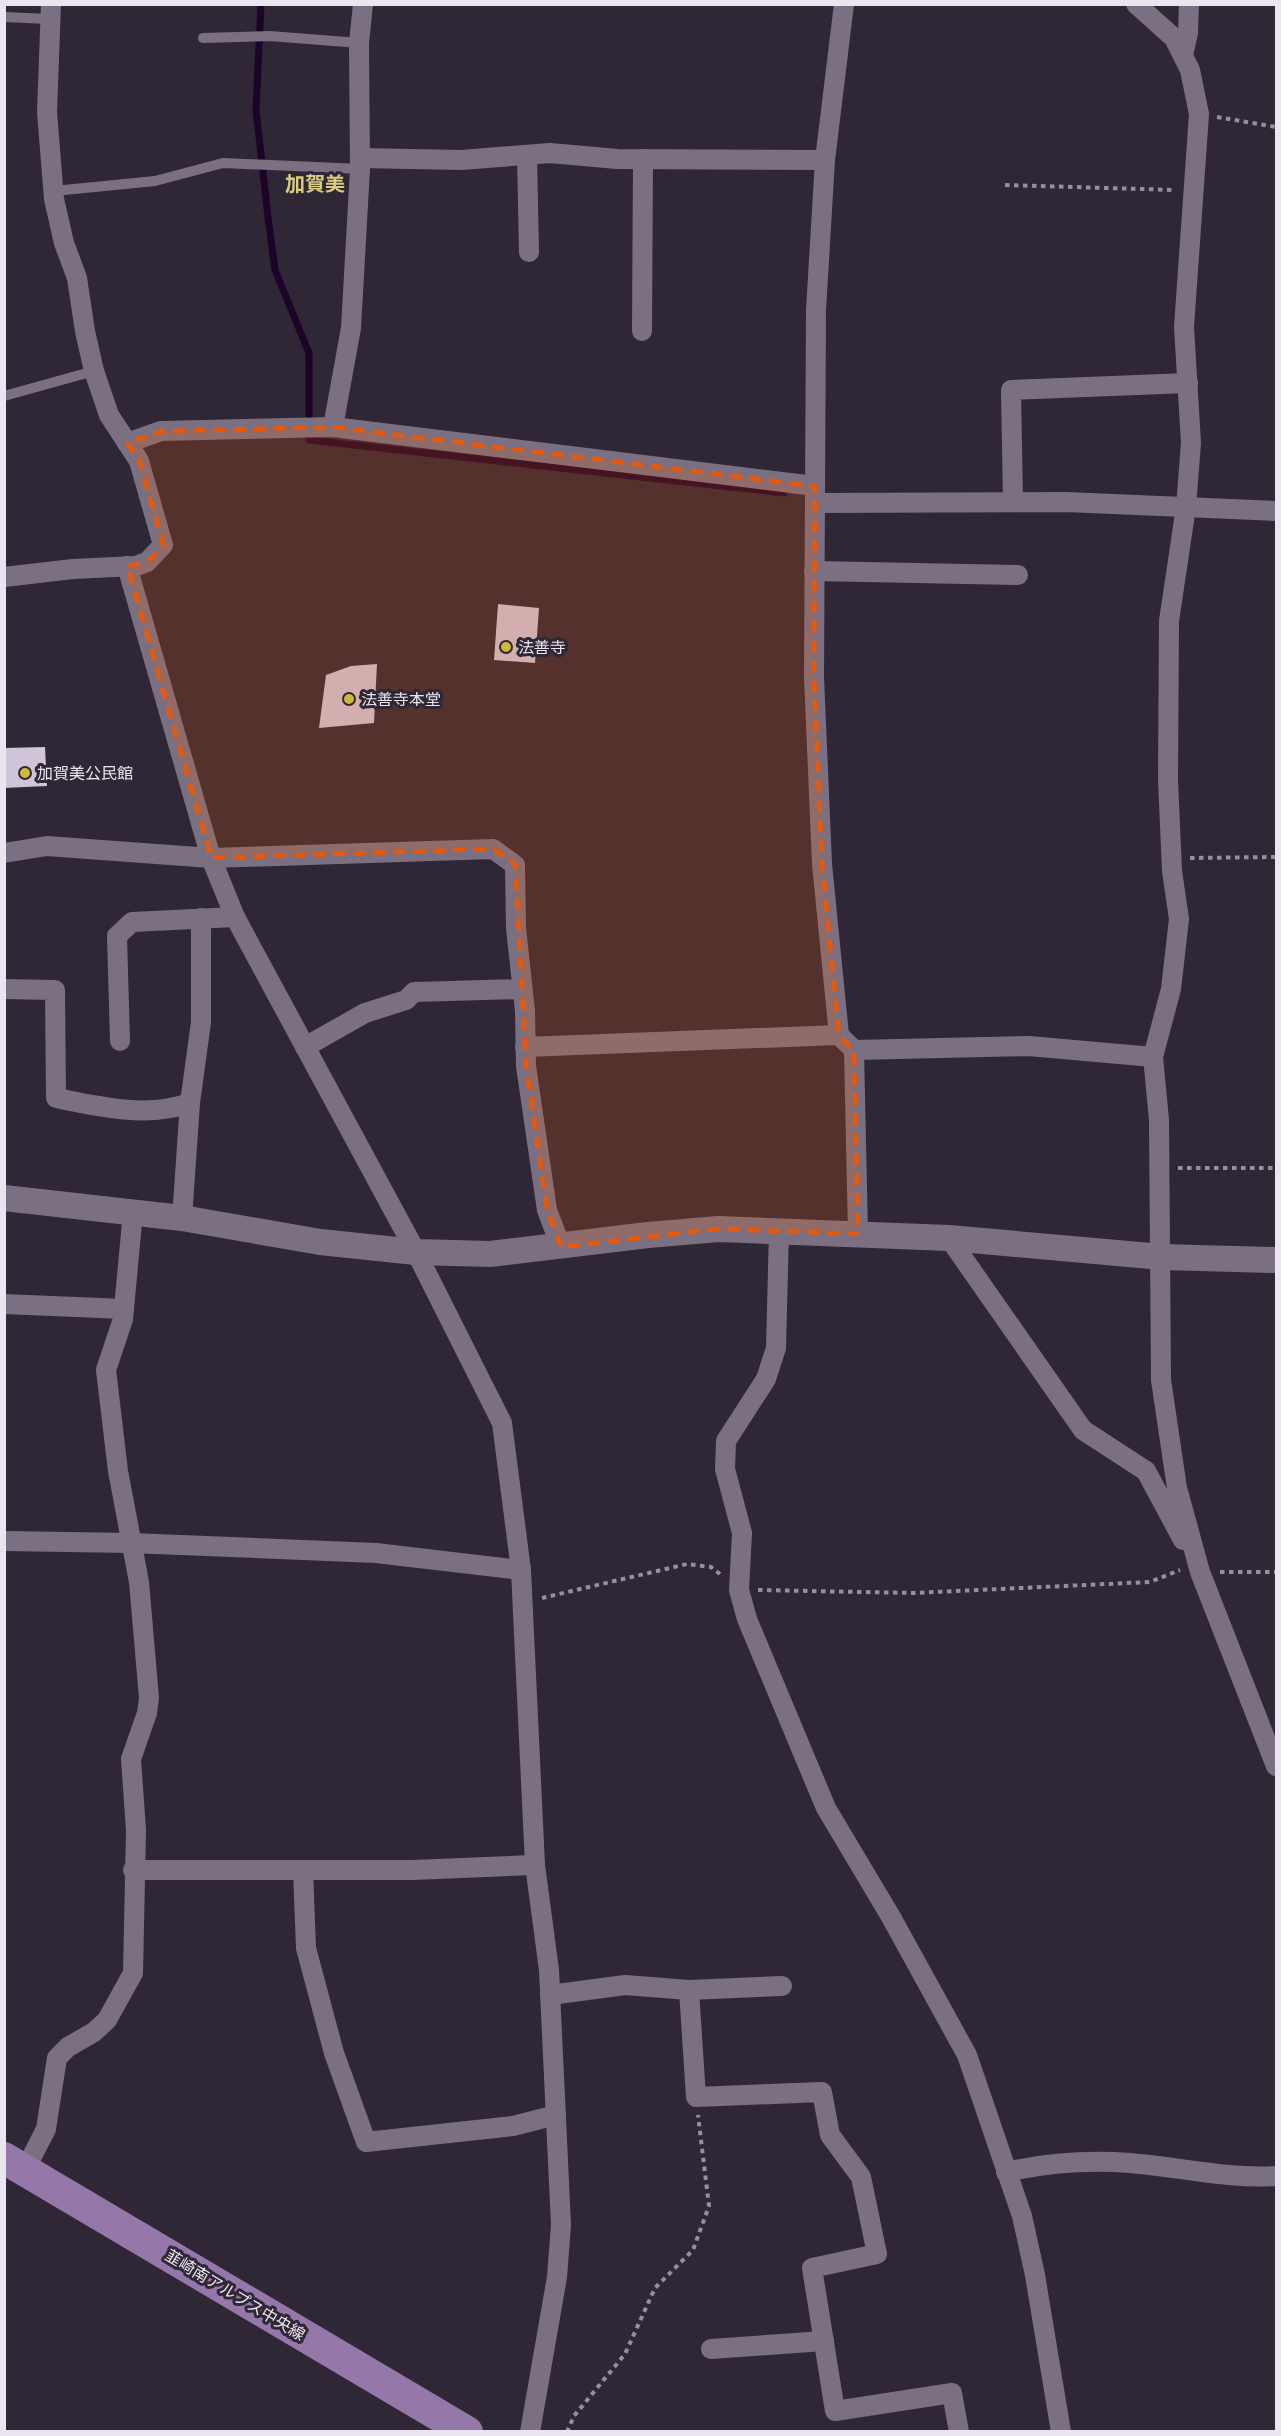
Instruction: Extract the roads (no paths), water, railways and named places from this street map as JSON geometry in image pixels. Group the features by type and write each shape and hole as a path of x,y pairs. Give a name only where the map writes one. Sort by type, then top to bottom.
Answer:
{"main road":[{"name":"韮崎南アルプス中央線","path":"15,2164 466,2432"}],"street":[{"path":"327,427 351,328 360,163 359,43 363,4"},
{"path":"844,4 825,160 816,310 814,677 822,864 839,1035 854,1050 858,1234"},
{"path":"1136,4 1174,38 1190,70 1199,114 1184,327 1191,443 1186,507 1169,621 1168,780 1171,858 1178,929 1171,989 1153,1057 1160,1168 1161,1380 1177,1488 1200,1572 1276,1766"},
{"path":"1183,55 1188,33 1189,4"},
{"path":"4,577 73,569 127,566 147,562 163,545 139,461 110,415 94,371 77,278 64,243 54,191 47,112 50,12"},
{"path":"360,163 461,160 550,153 643,159 825,160"},
{"path":"527,155 529,252"},
{"path":"642,331 643,159"},
{"path":"1013,502 1011,390 1188,383"},
{"path":"127,443 161,431 327,427 815,494 1276,511"},
{"path":"127,566 211,858 236,917 416,1252 502,1423 521,1570 535,1865 550,1995 560,2250 530,2432"},
{"path":"814,571 1018,575"},
{"path":"4,853 47,846 211,858 493,849 515,865 516,928 526,1066 548,1210 561,1247"},
{"path":"120,1041 117,936 132,922 236,917"},
{"path":"182,1218 190,1103 201,1022 201,918"},
{"path":"4,989 56,990 56,1098 116,1110 174,1109 190,1103"},
{"path":"305,1047 365,1013 406,1000 414,992 522,989"},
{"path":"525,1047 839,1035"},
{"path":"854,1050 1029,1046 1153,1057"},
{"path":"4,1198 182,1218 320,1242 416,1252 490,1254 561,1247 648,1234 718,1229 949,1239 1162,1257 1276,1260"},
{"path":"15,2164 46,2129 57,2058 68,2047 94,2032 106,2019 133,1973 133,1870 136,1830 131,1759 147,1713 149,1698 139,1582 118,1471 106,1370 124,1309 133,1212"},
{"path":"779,1231 776,1348 766,1379 726,1441 725,1469 742,1533 740,1590 747,1619 826,1808 891,1917 968,2055 1022,2216 1035,2275 1061,2432"},
{"path":"949,1239 1083,1431 1146,1471 1200,1572"},
{"path":"4,1304 124,1309"},
{"path":"4,1541 132,1543 376,1553 521,1570"},
{"path":"133,1870 303,1870 535,1865"},
{"path":"303,1870 308,1958 334,2054 366,2142 513,2126 556,2115"},
{"path":"550,1995 625,1985 689,1990 782,1986"},
{"path":"689,1990 696,2097 822,2092 830,2135 861,2177 877,2254 812,2268 835,2411 952,2393 959,2432"},
{"path":"1006,2172 1038,2165 1129,2163 1242,2177 1276,2176"},
{"path":"711,2349 824,2341"}],"lane":[{"path":"4,17 50,12"},
{"path":"203,38 270,36 359,43"},
{"path":"54,191 154,181 224,163 270,165 360,163"},
{"path":"4,396 94,371"}],"waterway":[{"path":"261,4 256,110 275,270 309,353 309,440 784,493"}],"place":[{"name":"法善寺","path":"506,647"},
{"name":"法善寺本堂","path":"349,699"},
{"name":"加賀美公民館","path":"25,773"}],"district":[{"name":"加賀美","path":"315,184"}]}
